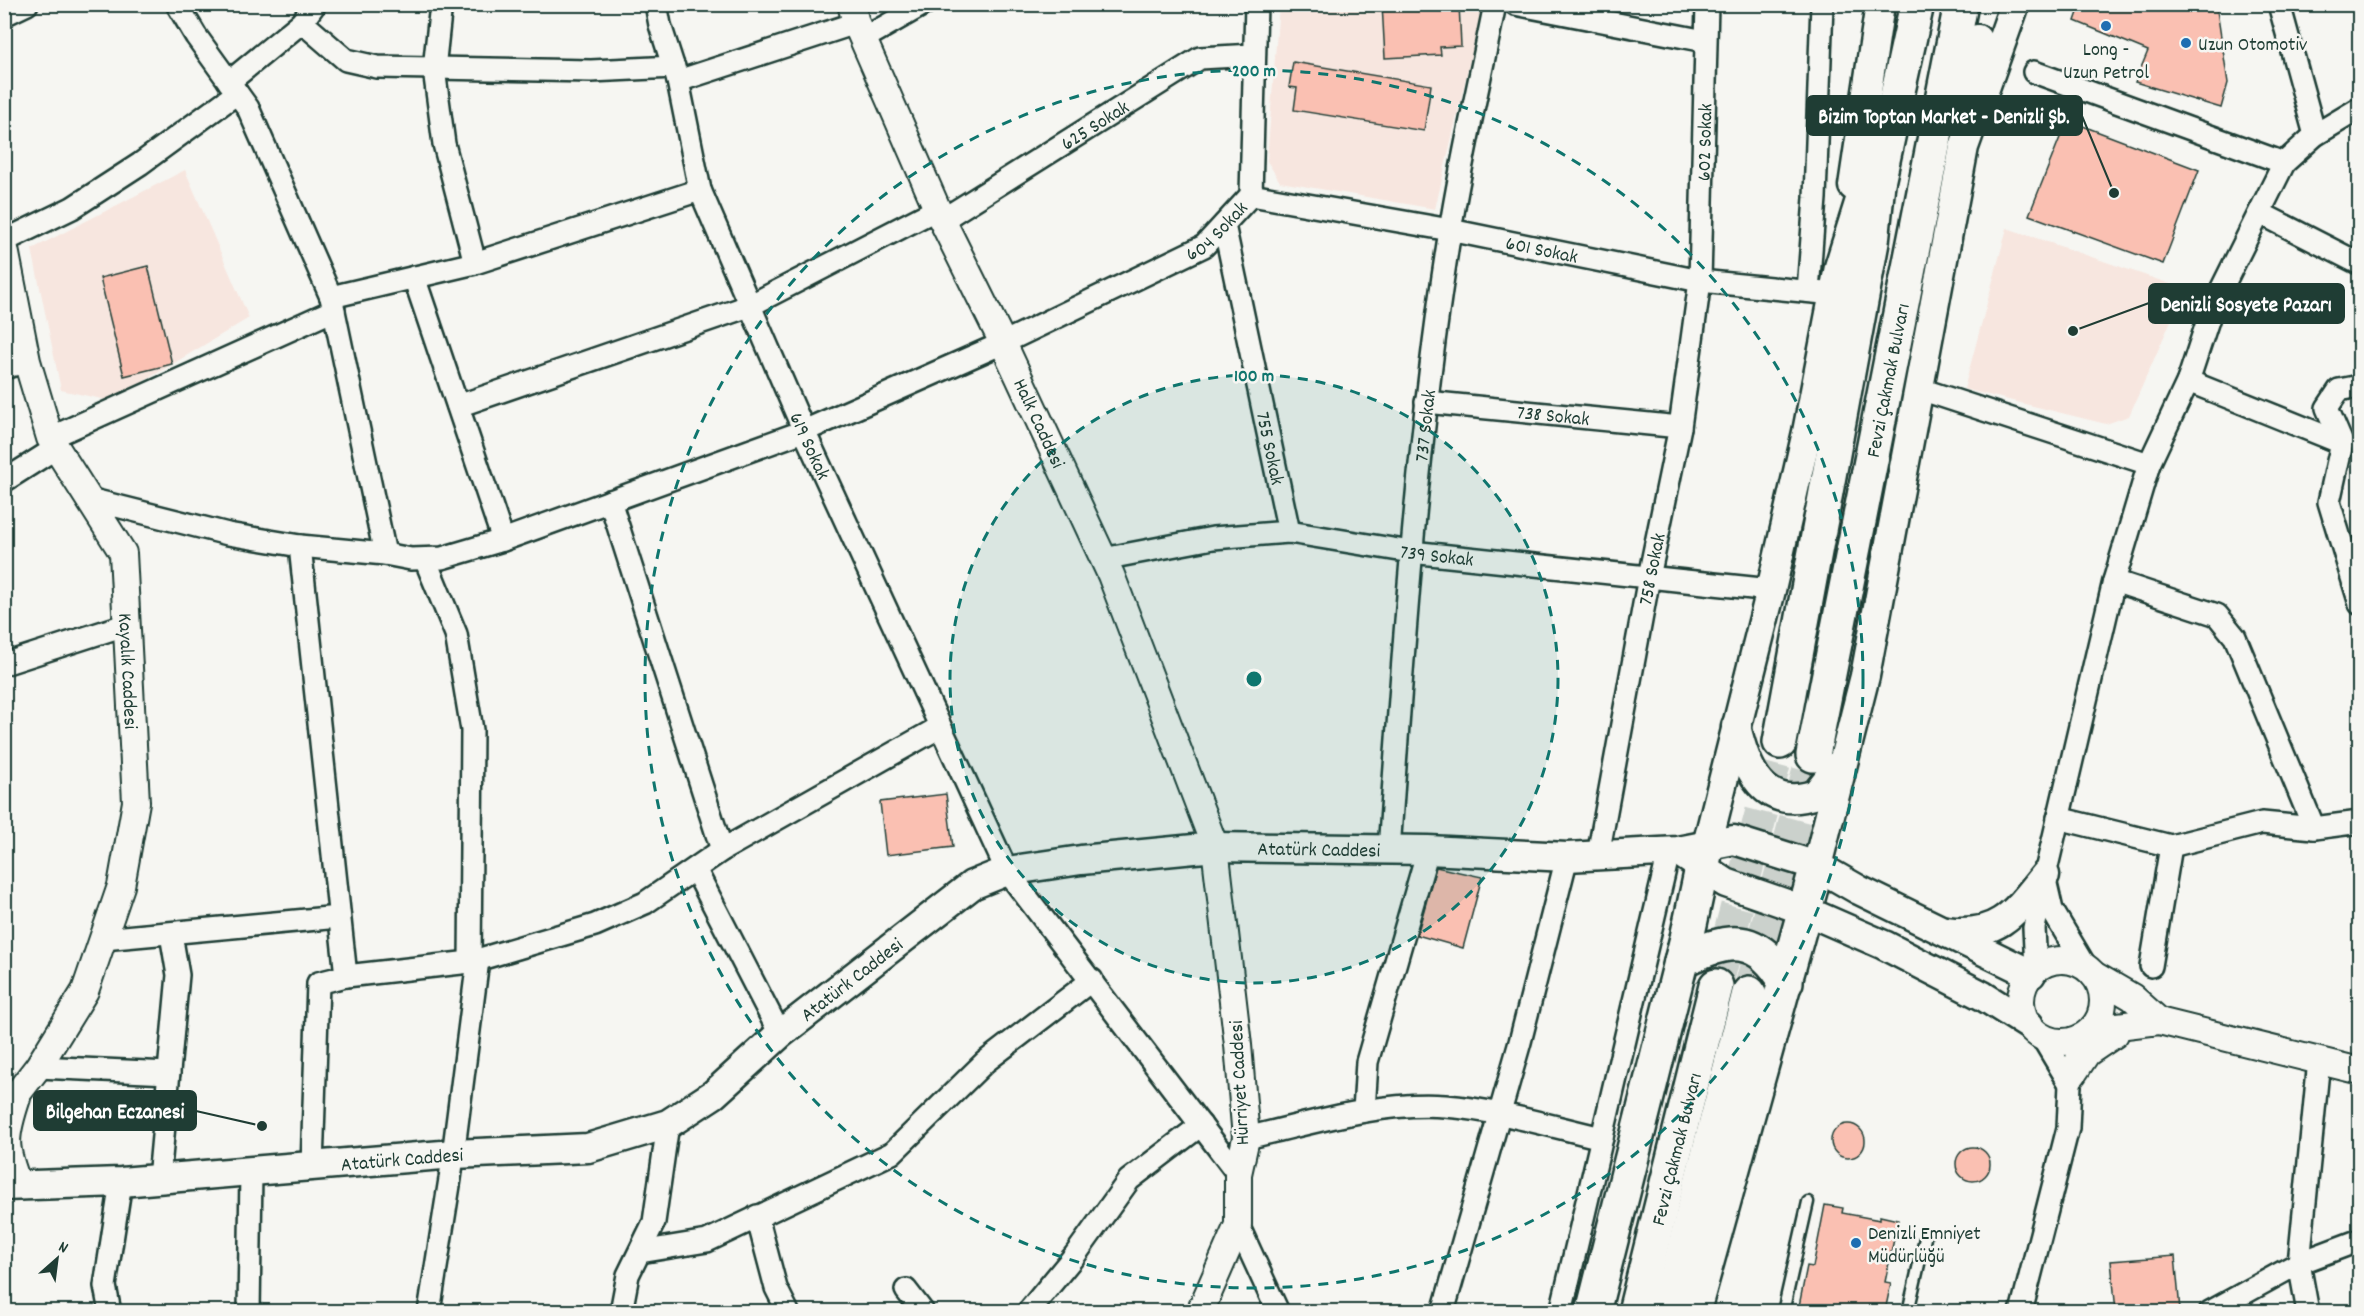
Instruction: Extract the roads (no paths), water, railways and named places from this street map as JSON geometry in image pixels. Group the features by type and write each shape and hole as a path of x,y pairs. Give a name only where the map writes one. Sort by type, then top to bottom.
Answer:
{"main road":[{"path":"1593,1311 1681,961 1689,854 1736,724 1771,590 1807,432 1827,284 1880,4"},
{"name":"Fevzi Çakmak Bulvarı","path":"1780,742 1872,242 1878,183 1917,4"},
{"path":"1872,242 1905,126 1932,4"},
{"name":"Fevzi Çakmak Bulvarı","path":"1813,755 1961,4"},
{"path":"1694,1311 1786,982 1864,676 1964,147 1983,4"},
{"path":"1964,147 2015,4"},
{"path":"1919,212 1943,128 1977,39"},
{"path":"1827,284 1902,72"},
{"path":"1736,724 1753,776 1772,793 1784,797 1800,798 1816,794 1833,776 1845,753"},
{"name":"Atatürk Caddesi","path":"18,1187 122,1182 454,1154 588,1148 668,1124 714,1094 780,1034 972,885 1007,871 1081,860 1215,847 1428,850 1567,857 1689,854 1734,840 1817,866 1941,930 2034,971"},
{"path":"1689,854 1726,883 1804,909 1890,948 1983,996 2035,1031"},
{"path":"1941,930 1978,932 2000,923 2020,906 2045,875"},
{"path":"1681,961 1715,946 1745,943 1758,948 1768,957 1786,982"},
{"name":"Fevzi Çakmak Bulvarı","path":"1635,1311 1716,986"},
{"name":"Fevzi Çakmak Bulvarı","path":"1668,1311 1749,993"}],"street":[{"path":"4,15 27,4"},
{"path":"177,4 196,36 248,108 333,303 385,554"},
{"path":"4,242 72,208 140,164 233,88 302,22 315,4"},
{"path":"441,4 434,69 444,144 475,262"},
{"name":"619 Sokak","path":"656,4 676,74 699,190 804,431 1007,871 1238,1174"},
{"path":"302,22 346,60 377,67 676,74 924,4"},
{"name":"604 Sokak","path":"89,500 228,534 300,546 385,554 411,559 442,558 503,540 804,431 1003,343 1204,246 1251,195 1256,4"},
{"name":"737 Sokak","path":"1389,850 1411,552 1426,402 1450,230 1495,4"},
{"path":"1515,4 1705,41"},
{"name":"602 Sokak","path":"1700,281 1707,4"},
{"path":"1822,4 1815,198 1827,284"},
{"path":"2279,4 2315,135"},
{"name":"Halk Caddesi","path":"857,22 940,214 1003,343 1103,559 1177,744 1215,847"},
{"name":"625 Sokak","path":"458,406 749,306 940,214 1200,58 1254,55"},
{"path":"2034,72 2284,163"},
{"path":"2034,971 2034,928 2045,875 2114,581 2149,464 2188,381 2212,308 2284,163 2315,135 2360,108"},
{"path":"4,481 53,443 333,303 414,277 475,262 699,190"},
{"name":"601 Sokak","path":"1251,195 1450,230 1700,281 1827,284"},
{"path":"2260,213 2360,264"},
{"name":"755 Sokak","path":"1224,225 1289,532"},
{"name":"Kayalık Caddesi","path":"4,242 16,365 53,443 123,553 136,802 122,886 85,991 38,1067 11,1105 5,1136 18,1187"},
{"path":"414,277 503,540"},
{"name":"758 Sokak","path":"1598,855 1649,577 1680,427 1700,281"},
{"path":"2188,381 2342,443"},
{"path":"2360,386 2339,390 2327,408 2342,443 2329,502 2360,604"},
{"path":"1917,388 2149,464"},
{"name":"738 Sokak","path":"1426,402 1680,427"},
{"path":"610,501 722,850"},
{"name":"739 Sokak","path":"1103,559 1213,538 1289,532 1411,552 1771,590"},
{"path":"300,546 346,976"},
{"path":"425,559 456,634 472,730 474,961 454,1154 429,1311"},
{"path":"2114,581 2217,615 2235,637 2314,828"},
{"path":"4,664 128,624"},
{"path":"312,1167 318,983 346,976 474,961 595,926 645,903 722,850 940,727"},
{"path":"2058,818 2171,846 2262,823 2314,828 2360,822"},
{"path":"2151,966 2171,846"},
{"name":"Hürriyet Caddesi","path":"1200,1311 1238,1224 1238,1174 1246,1138 1238,1045 1215,847"},
{"path":"1364,1111 1367,1062 1428,850"},
{"path":"1561,1311 1602,1138 1689,854"},
{"path":"1443,1311 1520,1042 1567,857"},
{"path":"695,868 780,1034"},
{"path":"2021,1311 2068,1128 2071,1079 2087,1033 2100,1017 2103,1004 2102,990 2052,910 2047,897 2045,875"},
{"path":"103,939 339,917"},
{"path":"159,1179 178,975 171,934"},
{"path":"2071,1079 2035,1031 2020,1002 2022,989 2034,971 2060,960 2074,961 2132,998 2146,1022"},
{"path":"640,1252 707,1241 892,1153 985,1062 1092,980"},
{"path":"2035,1031 2055,1041 2069,1041 2087,1033 2146,1022 2360,1071"},
{"path":"2071,1079 2096,1045 2146,1022"},
{"path":"2319,1060 2360,1058"},
{"path":"2308,1311 2300,1263 2319,1060"},
{"path":"38,1067 170,1072"},
{"path":"1246,1138 1364,1111 1443,1106 1498,1114 1602,1138"},
{"path":"621,1311 628,1275 654,1222 668,1124"},
{"path":"1028,1311 1075,1255 1129,1180 1202,1125"},
{"path":"249,1311 251,1172"},
{"path":"110,1311 105,1286 122,1182"},
{"path":"757,1216 776,1288 788,1311"},
{"path":"1238,1224 1278,1311"},
{"path":"2210,1311 2300,1263 2360,1240"},
{"path":"906,1290 923,1311"}],"lane":[{"path":"1783,1311 1808,1202"},
{"path":"1908,1311 1925,1238"}],"tunnel":[{"path":"1716,986 1780,742"},
{"path":"1749,993 1813,755"}],"place":[{"name":"Long - Uzun Petrol","path":"2106,26"},
{"name":"Uzun Otomotiv","path":"2186,43"},
{"name":"Bizim Toptan Market - Denizli Şb.","path":"2114,193"},
{"name":"Denizli Sosyete Pazarı","path":"2073,331"},
{"name":"Bilgehan Eczanesi","path":"262,1126"},
{"name":"Denizli Emniyet Müdürlüğü","path":"1856,1243"}]}
